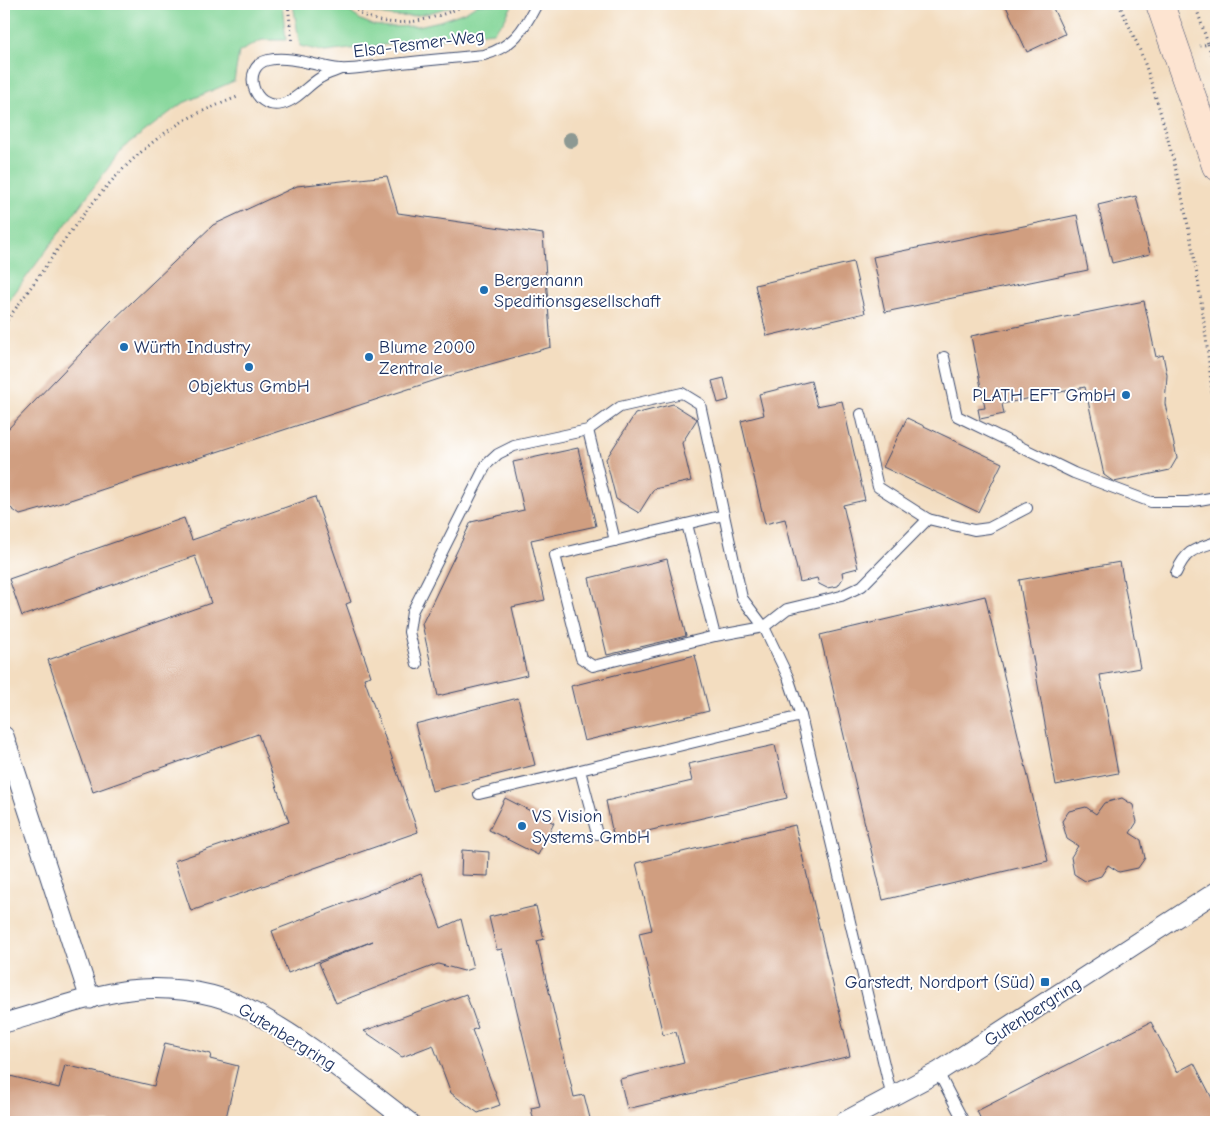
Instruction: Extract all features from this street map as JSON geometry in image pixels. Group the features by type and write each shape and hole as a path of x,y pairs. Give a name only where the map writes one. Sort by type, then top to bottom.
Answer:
{"main road":[{"path":"1160,4 1216,166"}],"street":[{"path":"4,736 90,999"},
{"name":"Gutenbergring","path":"844,1122 938,1072 1216,892"},
{"name":"Gutenbergring","path":"4,1023 129,990 164,989 198,993 236,1004 297,1039 409,1122"}],"lane":[{"name":"Elsa-Tesmer-Weg","path":"341,69 321,78 283,104 271,105 262,101 254,90 253,75 257,67 266,60 280,59 341,69 484,55 498,51 518,36 537,4"},
{"path":"944,357 957,416 1074,472 1151,502 1188,502 1216,497"},
{"path":"417,664 409,632 412,612 486,465 498,454 514,446 588,430 620,407 682,393 700,404 742,598 764,627 788,677 801,716 892,1098"},
{"path":"861,414 878,487 928,519 974,530 989,528 1026,508"},
{"path":"588,430 615,541"},
{"path":"724,515 555,555 581,658 593,666 715,636 764,627 787,609 842,596 862,586 928,519"},
{"path":"687,524 715,636"},
{"path":"1176,573 1183,558 1198,547 1216,542"},
{"path":"478,794 801,716"},
{"path":"580,770 597,834"},
{"path":"938,1072 964,1122"}],"path":[{"path":"288,4 294,61"},
{"path":"349,4 367,17 384,22 405,22 432,18 467,4"},
{"path":"1119,4 1145,65 1181,184 1203,302 1216,442"},
{"path":"1208,44 1216,68"},
{"path":"4,324 104,187 146,148 187,119 254,90"}],"green space":[{"path":"4,4 282,4 286,40 262,40 239,52 234,81 181,104 123,148 4,307"},
{"path":"293,4 338,4 361,20 373,25 388,27 418,26 440,21 465,12 478,4 513,4 503,22 493,32 325,52 300,46"},
{"path":"361,4 456,4 421,15 397,16 385,15 361,8"}],"building":[{"path":"1005,4 1051,4 1065,34 1027,52"},
{"path":"387,176 398,213 543,234 551,347 445,377 52,506 20,515 4,503 4,433 112,321 213,225 297,186"},
{"path":"1136,196 1150,254 1112,263 1098,205"},
{"path":"1077,215 1088,270 885,312 873,257"},
{"path":"853,262 865,313 767,336 755,285"},
{"name":"PLATH EFT GmbH","path":"1144,301 1156,357 1163,355 1167,375 1165,404 1177,458 1170,470 1114,482 1104,475 1085,387 1002,404 1004,414 980,419 978,409 985,408 971,336"},
{"path":"724,378 729,400 718,403 712,381"},
{"path":"811,381 817,406 842,401 865,500 843,505 858,568 842,572 843,578 838,586 827,588 819,584 817,578 800,582 785,519 765,524 741,421 764,415 759,394"},
{"path":"673,404 697,419 682,443 691,481 654,489 639,513 616,499 606,459 635,414"},
{"path":"907,418 1002,463 978,512 883,467"},
{"path":"578,448 596,526 531,540 545,600 512,607 527,675 438,696 422,624 471,522 524,510 513,462"},
{"path":"315,497 351,602 346,604 371,676 364,678 418,832 191,911 174,861 289,822 258,734 93,792 48,660 211,603 195,556 22,616 9,579 184,518 192,540"},
{"path":"667,559 686,636 607,655 589,578"},
{"path":"1120,562 1140,668 1100,675 1118,773 1056,785 1019,580"},
{"path":"985,596 1048,861 883,900 820,635"},
{"path":"695,655 709,711 584,741 571,686"},
{"path":"518,698 535,765 432,791 415,724"},
{"path":"775,745 787,798 614,839 606,801 692,781 688,764"},
{"name":"VS Vision Systems GmbH","path":"505,798 554,823 538,855 489,830"},
{"path":"1122,798 1133,805 1137,822 1130,833 1141,840 1145,858 1138,868 1119,872 1108,865 1101,876 1085,881 1074,874 1071,857 1078,846 1067,839 1062,821 1069,811 1086,807 1096,814 1104,803"},
{"path":"795,825 850,1056 627,1109 620,1079 684,1063 676,1032 663,1035 639,933 652,930 636,863"},
{"path":"462,850 489,852 488,876 461,875"},
{"path":"421,874 441,928 461,919 473,968 464,971 438,964 336,1003 319,963 373,941 288,973 272,931"},
{"path":"536,906 544,939 537,941 574,1097 584,1095 591,1122 534,1122 531,1108 540,1106 502,949 497,950 489,917"},
{"path":"466,994 478,1028 472,1030 500,1105 478,1113 451,1093 433,1045 402,1057 364,1031"},
{"path":"1151,1022 1177,1072 1194,1063 1216,1106 1216,1114 1206,1119 1207,1122 982,1122 977,1111"},
{"path":"165,1043 211,1054 210,1059 238,1066 225,1122 4,1122 6,1075 59,1088 65,1065 154,1086"}],"place":[{"name":"Bergemann Speditionsgesellschaft","path":"484,290"},
{"name":"Würth Industry","path":"124,347"},
{"name":"Blume 2000 Zentrale","path":"369,357"},
{"name":"Objektus GmbH","path":"249,367"},
{"name":"PLATH EFT GmbH","path":"1126,395"},
{"name":"VS Vision Systems GmbH","path":"522,826"},
{"name":"Garstedt, Nordport (Süd)","path":"1045,982"}]}
